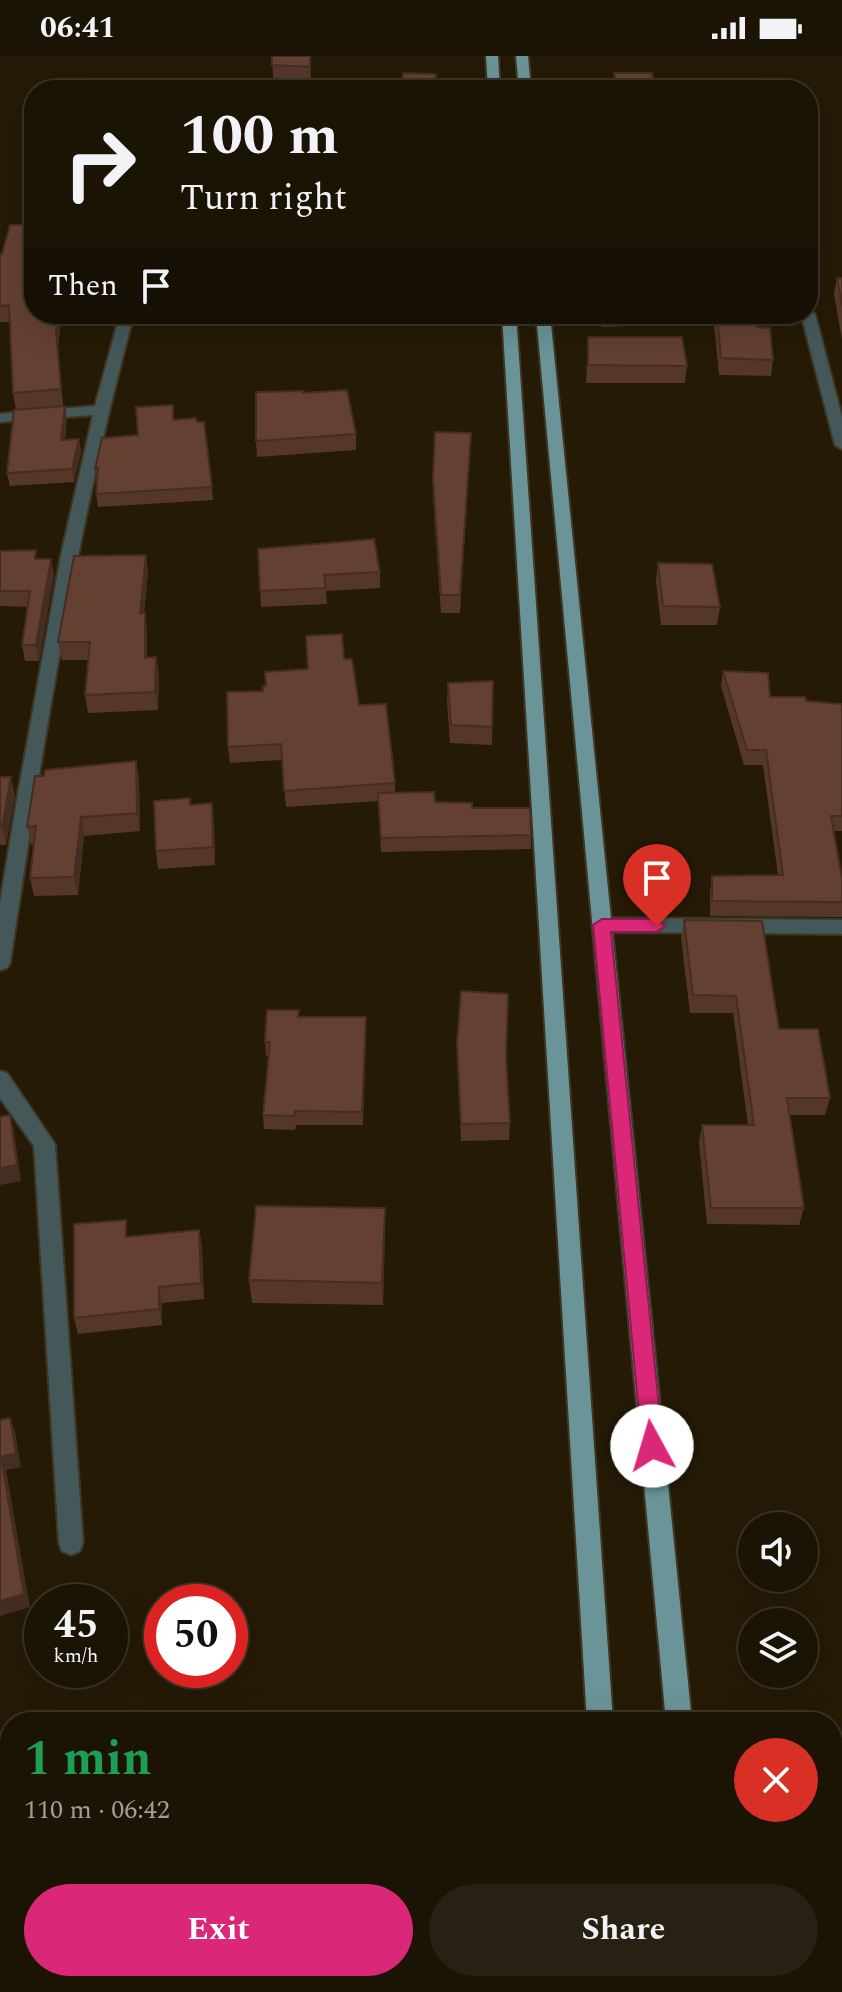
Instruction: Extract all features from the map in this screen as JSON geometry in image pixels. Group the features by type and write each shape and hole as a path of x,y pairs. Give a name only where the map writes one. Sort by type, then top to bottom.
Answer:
{"main road":[{"path":"492,56 493,80"},
{"path":"522,56 524,80"},
{"path":"510,324 599,1712"},
{"path":"544,324 678,1712"}],"street":[{"path":"0,963 8,865 99,410 124,324"},
{"path":"811,324 842,445"},
{"path":"0,418 99,410"},
{"path":"602,925 842,927"},
{"path":"0,1079 8,1111 44,1144 71,1543"}],"building":[{"path":"272,56 310,56 310,67 272,65"},
{"path":"403,73 436,74 435,80 402,80"},
{"path":"614,73 652,73 653,80 615,80"},
{"path":"10,225 24,225 24,324 57,324 61,389 13,393 9,305 0,306 2,254"},
{"path":"837,278 842,278 842,306"},
{"path":"718,324 757,324 757,327 770,328 773,360 721,358"},
{"path":"588,337 682,337 687,366 588,365"},
{"path":"347,390 356,434 256,441 256,392"},
{"path":"173,405 173,420 196,418 197,422 204,422 212,487 96,494 98,468 95,469 102,438 138,435 136,407"},
{"path":"65,406 61,440 79,439 72,469 7,473 14,410"},
{"path":"435,432 471,433 460,595 441,595 433,480"},
{"path":"374,539 380,572 324,575 326,588 260,591 258,549"},
{"path":"36,550 35,559 51,559 36,645 22,645 30,591 0,591 0,551"},
{"path":"146,555 140,613 145,613 145,658 156,657 155,692 85,695 90,642 58,642 74,556"},
{"path":"658,563 712,564 720,607 663,606"},
{"path":"342,634 344,659 352,659 359,705 386,704 395,783 284,791 281,744 228,747 227,692 263,691 263,686 266,686 265,672 308,669 306,636"},
{"path":"723,671 768,673 770,697 805,697 806,701 842,704 842,816 831,816 842,878 842,902 712,901 712,876 783,875 766,750 747,750"},
{"path":"493,681 492,727 451,725 448,683"},
{"path":"136,761 137,813 81,817 74,877 30,878 36,826 27,827 35,776 44,776 45,770"},
{"path":"0,777 11,777 2,827 0,827"},
{"path":"434,792 435,802 472,803 472,808 530,808 531,835 381,838 378,793"},
{"path":"190,798 190,805 212,803 213,847 156,851 154,801"},
{"path":"684,920 762,921 779,1029 818,1029 830,1098 787,1098 804,1208 711,1208 702,1125 754,1125 736,996 693,995"},
{"path":"461,991 508,994 506,1058 510,1123 461,1124 457,1043"},
{"path":"267,1010 299,1010 298,1017 366,1017 362,1112 295,1111 294,1116 263,1115 270,1042 265,1042"},
{"path":"10,1115 17,1165 0,1168 0,1117"},
{"path":"256,1206 385,1208 382,1283 249,1280"},
{"path":"126,1220 126,1237 199,1230 201,1283 159,1287 159,1309 74,1318 74,1224"},
{"path":"10,1418 16,1453 1,1457 24,1594 0,1601 0,1420"}],"route":[{"path":"652,1446 602,925 657,926"}]}
